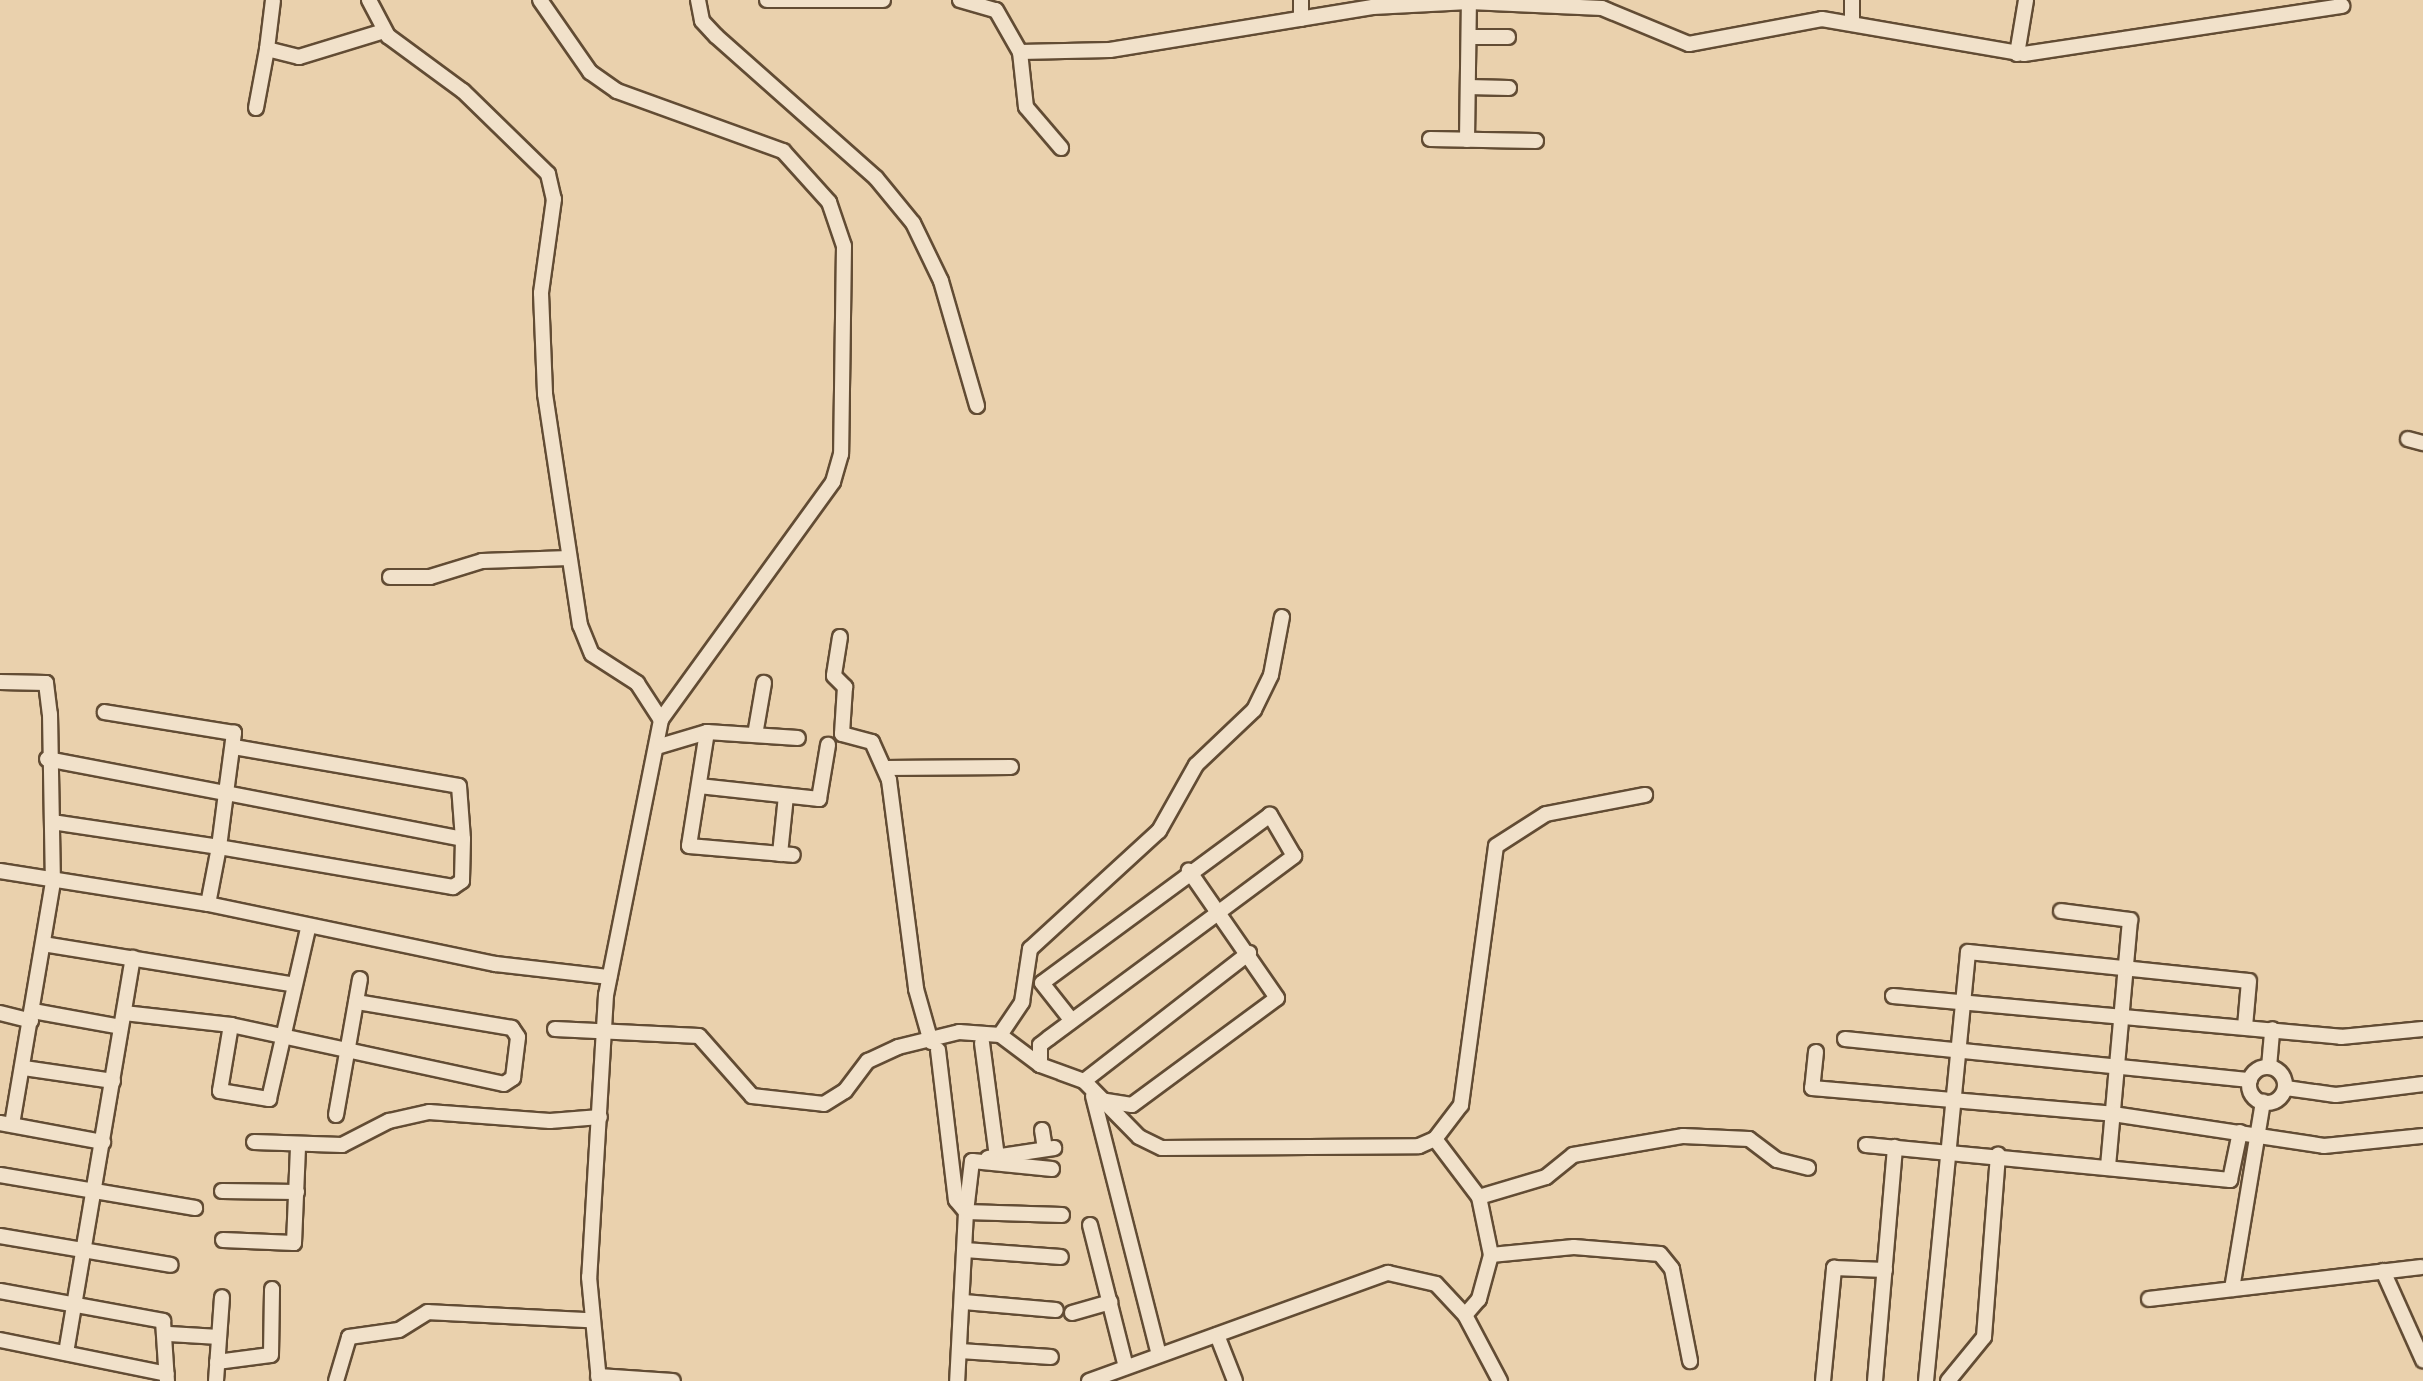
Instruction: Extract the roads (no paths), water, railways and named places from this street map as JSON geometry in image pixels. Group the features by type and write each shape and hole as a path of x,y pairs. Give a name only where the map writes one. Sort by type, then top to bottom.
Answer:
{"street":[{"path":"256,108 273,0"},
{"path":"369,0 384,31 463,91 551,181 542,345 569,558 586,646 637,683 661,720"},
{"path":"540,0 590,72 617,91 792,158 829,202 844,246 841,454 833,482 661,720 660,746 609,977 588,1320 598,1378 673,1381"},
{"path":"698,0 709,28 866,169 913,223 941,281 977,406"},
{"path":"767,0 883,0"},
{"path":"960,0 996,10 1020,52 1026,107 1061,148"},
{"path":"1301,0 1301,19"},
{"path":"1852,0 1852,22"},
{"path":"2017,54 2026,0"},
{"path":"1020,52 1110,50 1301,19 1460,2 1602,8 1689,44 1799,21 1852,22 2017,54 2342,6"},
{"path":"1460,2 1469,37 1467,140"},
{"path":"267,49 299,57 384,31"},
{"path":"1469,37 1508,37"},
{"path":"1468,87 1509,88"},
{"path":"1430,139 1536,141"},
{"path":"390,577 430,577 482,561 569,558"},
{"path":"1000,1035 1022,1002 1030,949 1159,831 1196,765 1254,710 1271,675 1282,617"},
{"path":"840,637 834,676 845,687 842,734 872,742 885,768 899,822 916,989 935,1046 956,1200 966,1212 1062,1215"},
{"path":"0,682 49,687 47,759 53,882 24,1068 6,1124 103,1142"},
{"path":"755,735 764,683"},
{"path":"105,712 232,732 234,747 208,904"},
{"path":"660,746 707,732 798,738"},
{"path":"707,732 689,846 787,855 786,796"},
{"path":"699,786 819,799 828,745"},
{"path":"52,822 453,887 464,876 459,786 234,747"},
{"path":"47,759 463,839"},
{"path":"885,768 1011,767"},
{"path":"1092,1090 1162,1148 1419,1146 1435,1139 1461,1105 1496,846 1546,814 1645,795"},
{"path":"1040,1065 1040,1045 1294,856 1270,815 1189,871 1042,983 1072,1021"},
{"path":"0,871 53,882 208,904 308,929 609,977"},
{"path":"555,1029 607,1026 699,1036 752,1096 794,1102 837,1098 868,1061 935,1046 959,1032 1000,1035 1040,1065 1132,1105 1277,998 1249,953 1189,871"},
{"path":"2061,911 2130,920 2108,1168"},
{"path":"231,1025 224,1095 270,1097 291,984 308,929"},
{"path":"43,944 291,984"},
{"path":"1926,1381 1968,952 2249,981 2245,1027"},
{"path":"1092,1090 1249,953"},
{"path":"66,1353 133,958"},
{"path":"336,1115 360,979"},
{"path":"1893,996 2341,1037 2423,1029"},
{"path":"0,1013 231,1025 346,1056 504,1084 513,1078 518,1037 512,1028 356,1002"},
{"path":"2269,1067 2272,1029"},
{"path":"1845,1039 2250,1080 2269,1067"},
{"path":"982,1043 997,1157"},
{"path":"1816,1052 1812,1088 2113,1114 2324,1146 2423,1136"},
{"path":"2269,1067 2281,1073 2286,1088"},
{"path":"24,1068 113,1081"},
{"path":"2232,1289 2260,1135 2263,1102 2250,1080"},
{"path":"2263,1102 2286,1088 2336,1095 2422,1089"},
{"path":"1092,1090 1159,1355"},
{"path":"254,1142 298,1146 342,1145 417,1113 600,1117"},
{"path":"952,1164 1049,1148 1042,1130"},
{"path":"1866,1145 1998,1155 2230,1180 2240,1132"},
{"path":"1479,1197 1546,1177 1573,1155 1683,1136 1749,1139 1777,1160 1808,1168"},
{"path":"1435,1139 1479,1197 1491,1255 1479,1299 1465,1315"},
{"path":"223,1240 294,1243 298,1146"},
{"path":"1875,1381 1895,1147"},
{"path":"1948,1381 1984,1337 1998,1155"},
{"path":"972,1161 1052,1169"},
{"path":"957,1381 964,1302 966,1212 972,1161"},
{"path":"0,1175 195,1208"},
{"path":"222,1191 297,1192"},
{"path":"1090,1225 1126,1367"},
{"path":"0,1236 171,1265"},
{"path":"1491,1255 1574,1247 1660,1254 1672,1269 1690,1361"},
{"path":"965,1250 1061,1257"},
{"path":"2149,1299 2421,1267"},
{"path":"1823,1381 1834,1268 1885,1270"},
{"path":"2383,1271 2423,1360"},
{"path":"1092,1381 1388,1273 1436,1284 1465,1315 1500,1381"},
{"path":"217,1362 271,1355 272,1289"},
{"path":"0,1291 163,1321 169,1334 167,1377 0,1340"},
{"path":"216,1381 222,1297"},
{"path":"964,1302 1064,1312 1110,1302"},
{"path":"336,1381 349,1337 399,1330 428,1312 588,1320"},
{"path":"169,1334 219,1337"},
{"path":"1217,1335 1235,1381"},
{"path":"960,1351 1051,1357"}]}
